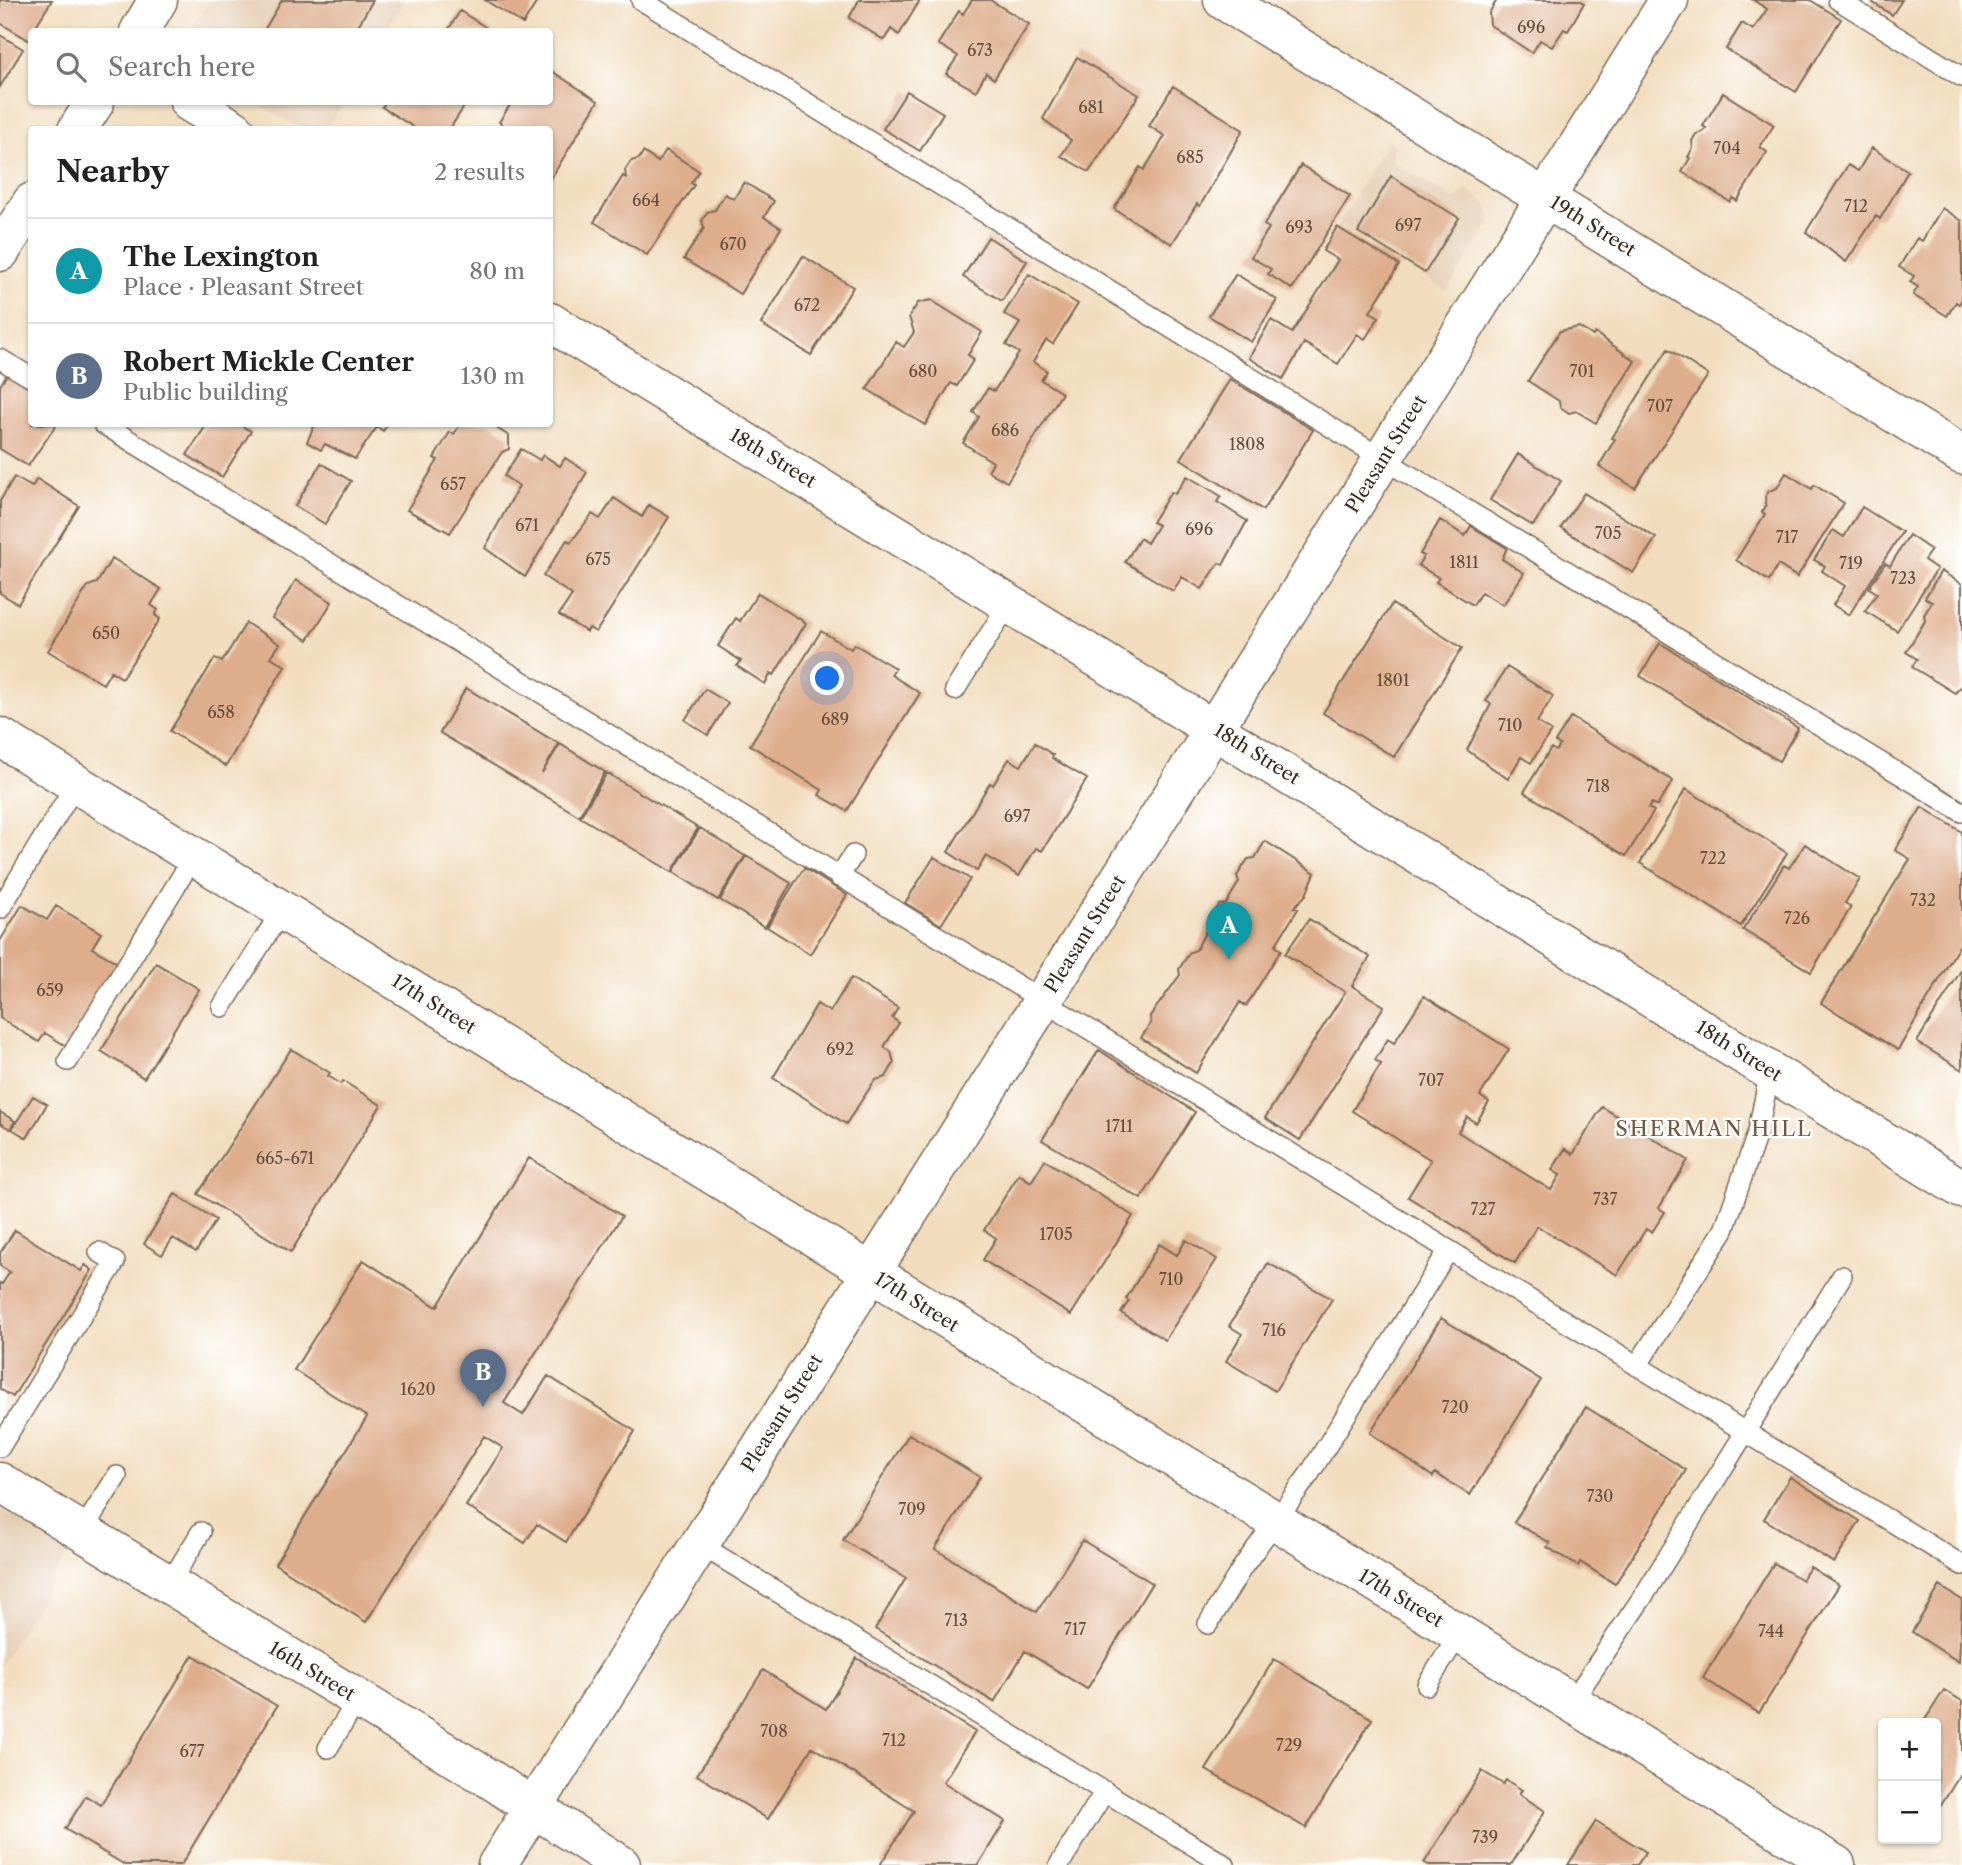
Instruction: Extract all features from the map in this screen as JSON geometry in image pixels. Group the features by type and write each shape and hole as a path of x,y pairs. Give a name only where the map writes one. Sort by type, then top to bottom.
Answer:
{"street":[{"path":"142,28 159,0"},
{"name":"19th Street","path":"1223,0 1962,455"},
{"name":"Pleasant Street","path":"497,1865 1042,1002 1668,0"},
{"path":"80,126 93,105"},
{"path":"194,105 228,126"},
{"path":"0,252 28,208"},
{"name":"18th Street","path":"553,324 1962,1189"},
{"name":"17th Street","path":"0,737 1836,1865"},
{"name":"16th Street","path":"0,1482 487,1777 621,1865"}],"lane":[{"path":"641,0 1962,812"},
{"path":"1838,0 1962,77"},
{"path":"0,359 28,376"},
{"path":"108,427 1962,1565"},
{"path":"956,690 1009,603"},
{"path":"0,909 76,784"},
{"path":"839,877 853,855"},
{"path":"68,1061 194,856"},
{"path":"222,1007 282,910"},
{"path":"1637,1366 1724,1230 1758,1131 1770,1071"},
{"path":"1208,1624 1448,1251"},
{"path":"0,1447 115,1262 99,1252"},
{"path":"1571,1703 1646,1592 1842,1276"},
{"path":"82,1531 117,1476"},
{"path":"169,1584 201,1532"},
{"path":"699,1544 1225,1865"},
{"path":"1427,1685 1459,1634"},
{"path":"328,1748 358,1699"},
{"path":"1059,1865 1105,1791"}],"shaded area":[{"path":"209,0 405,0 388,28 192,28"},
{"path":"260,105 341,105 328,126 296,126"},
{"path":"1388,140 1394,144 1393,162 1455,200 1467,189 1489,207 1490,222 1447,291 1338,224"},
{"path":"0,1509 69,1552 0,1665"}],"building":[{"path":"0,0 52,0 35,28 28,28 28,40 0,23"},
{"path":"282,0 373,0 357,28 265,28"},
{"path":"485,0 538,0 523,24"},
{"path":"859,0 920,0 899,35 891,29 884,40 849,18"},
{"path":"972,0 990,0 1029,24 994,79 986,73 976,91 946,74 958,56 938,44 959,11 963,14"},
{"path":"1497,0 1580,0 1584,3 1568,31 1564,29 1552,47 1540,40 1532,53 1490,25 1489,13"},
{"path":"1753,0 1810,0 1841,19 1796,92 1726,49 1742,23 1753,30 1767,9"},
{"path":"1869,0 1902,0 1892,15"},
{"path":"460,11 487,28 449,28"},
{"path":"0,35 23,49 0,87"},
{"path":"1077,57 1139,95 1089,172 1061,156 1071,140 1043,119"},
{"path":"553,72 598,101 553,175 553,126 505,126 499,122 510,105 553,105"},
{"path":"1173,86 1243,130 1200,206 1197,204 1172,244 1114,209 1140,167 1144,170 1165,136 1149,126"},
{"path":"907,91 943,113 920,151 883,129"},
{"path":"1723,93 1774,125 1760,147 1767,152 1737,201 1733,198 1730,202 1682,172 1690,158 1688,157 1693,148 1692,141 1696,134 1706,128 1703,126"},
{"path":"465,105 452,126 412,126 382,107"},
{"path":"1872,148 1908,171 1880,219 1876,216 1846,262 1806,232 1848,165 1858,171"},
{"path":"666,150 699,171 691,183 694,185 647,255 594,222 623,176 626,178 625,170 631,161 639,159 643,152 658,162"},
{"path":"1301,165 1350,196 1292,289 1268,274 1271,269 1251,257 1269,228 1264,225"},
{"path":"1391,176 1459,218 1425,273 1358,232"},
{"path":"744,182 774,201 764,217 781,228 740,294 684,259 704,228 702,221 707,212 715,210 725,194 734,199"},
{"path":"1942,208 1962,221 1962,299 1959,304 1956,302 1947,316 1913,295 1918,287 1910,282 1914,276 1899,267 1917,238 1922,241"},
{"path":"1337,227 1399,265 1370,312 1379,317 1365,339 1357,334 1338,364 1304,343 1283,379 1249,358 1271,320 1292,333 1338,260 1323,251"},
{"path":"988,237 1027,261 1002,301 963,277"},
{"path":"803,256 853,287 811,355 761,324"},
{"path":"1029,274 1078,304 1053,344 1046,340 1033,362 1047,371 1041,380 1062,393 1007,482 988,471 993,462 963,443 979,417 973,412 988,388 994,391 1019,353 1006,345 1020,323 1004,314"},
{"path":"1236,274 1277,300 1251,342 1209,316"},
{"path":"931,300 982,332 968,355 974,359 957,386 951,383 925,425 867,389 896,342 904,347 914,332 909,317 918,303"},
{"path":"1579,327 1593,336 1595,333 1635,361 1596,423 1576,411 1569,413 1560,407 1559,401 1528,381 1560,331"},
{"path":"1668,349 1708,375 1635,488 1599,466 1615,439 1612,438"},
{"path":"7,374 28,387 28,427 55,427 28,466 0,449 0,386"},
{"path":"1230,379 1313,430 1263,510 1181,459"},
{"path":"205,427 244,427 251,431 222,477 187,455"},
{"path":"314,427 377,427 355,459 325,444 321,450 307,442"},
{"path":"459,427 495,427 509,436 509,449 502,452 450,533 407,510 438,460 434,458 450,432 454,434"},
{"path":"521,449 540,460 543,455 560,466 565,458 587,472 525,577 485,548 519,486 504,476"},
{"path":"1518,454 1561,481 1533,526 1490,500"},
{"path":"321,463 351,481 325,524 295,506"},
{"path":"1786,473 1812,489 1814,485 1844,503 1797,577 1778,565 1769,581 1736,560 1765,514 1762,512 1766,506 1765,497 1769,491 1777,488"},
{"path":"1187,476 1221,496 1217,502 1247,521 1223,565 1219,563 1202,589 1182,577 1173,591 1125,562 1140,538 1147,543 1158,525 1152,522 1171,492 1175,494"},
{"path":"14,477 32,487 37,479 79,506 18,604 0,593 0,501"},
{"path":"1584,493 1656,538 1633,573 1561,528"},
{"path":"614,498 642,517 649,505 669,517 596,632 589,628 587,632 559,615 572,595 543,576 567,540 571,542 592,514 600,519"},
{"path":"1862,507 1902,532 1849,615 1833,605 1845,586 1822,571 1825,566 1814,560 1833,530 1844,537"},
{"path":"1440,520 1465,536 1471,526 1507,548 1502,559 1524,573 1503,605 1481,592 1473,605 1436,582 1439,578 1418,565 1424,556 1420,554"},
{"path":"1909,535 1931,550 1924,560 1937,569 1897,631 1865,611 1877,593 1869,588 1885,563 1890,566"},
{"path":"112,558 161,589 151,605 158,610 155,615 160,619 122,678 111,671 103,684 48,651 88,586 97,583"},
{"path":"1941,571 1962,584 1962,686 1955,693 1912,667 1917,659 1906,652 1925,621 1924,615 1932,602 1925,598"},
{"path":"296,580 332,602 308,640 272,618"},
{"path":"758,593 806,623 774,675 771,673 765,684 737,666 741,661 718,646 736,618 740,621"},
{"path":"1392,604 1462,648 1394,757 1323,713"},
{"path":"246,623 280,644 271,657 285,666 226,766 170,731 215,658 222,662"},
{"path":"821,631 851,649 854,644 895,668 891,675 920,693 847,811 819,795 822,790 750,745"},
{"path":"1660,643 1798,728 1779,761 1640,676"},
{"path":"1507,667 1553,696 1537,722 1551,731 1531,763 1521,757 1508,779 1467,750 1491,704 1486,701"},
{"path":"466,688 559,744 542,773 560,744 605,772 579,816 440,733"},
{"path":"705,689 728,703 708,735 685,720"},
{"path":"1571,717 1673,781 1657,806 1652,803 1648,808 1654,811 1626,856 1524,792 1551,748 1556,751 1560,745 1555,742"},
{"path":"1035,743 1053,755 1052,758 1087,779 1042,851 1036,848 1019,876 986,856 977,871 948,852 990,783 993,785 1009,759 1021,766"},
{"path":"607,773 698,828 672,872 580,817"},
{"path":"1686,789 1787,853 1741,926 1640,863"},
{"path":"1922,807 1962,832 1962,941 1898,1050 1821,1003 1910,859 1895,850"},
{"path":"700,828 745,856 718,900 673,872"},
{"path":"1265,841 1315,873 1306,895 1294,907 1298,909 1275,946 1281,950 1246,1006 1240,1002 1196,1073 1141,1038 1151,1023 1150,1016 1180,975 1179,969 1190,952 1196,950 1219,905 1226,904 1239,882 1237,876 1248,859 1255,858"},
{"path":"1805,844 1860,879 1845,903 1851,907 1811,972 1743,930 1784,865 1789,868"},
{"path":"746,856 791,883 765,927 720,900"},
{"path":"934,857 970,879 941,925 905,903"},
{"path":"804,868 847,895 810,954 767,927"},
{"path":"22,905 47,920 56,906 101,933 92,948 118,963 66,1046 45,1033 39,1042 0,1018 0,941"},
{"path":"1309,919 1370,957 1352,986 1384,1006 1300,1140 1265,1118 1345,992 1285,954"},
{"path":"156,963 199,989 144,1078 101,1051"},
{"path":"1962,969 1962,1070 1917,1042"},
{"path":"851,978 898,1008 892,1018 899,1023 884,1047 891,1052 894,1063 886,1077 875,1080 846,1124 773,1078 817,1004 830,1012"},
{"path":"1424,996 1509,1049 1480,1096 1489,1102 1476,1123 1467,1117 1458,1132 1551,1190 1560,1175 1552,1170 1565,1149 1573,1154 1602,1107 1688,1160 1659,1208 1665,1212 1652,1232 1646,1229 1617,1275 1537,1226 1515,1263 1408,1197 1431,1160 1352,1111 1381,1064 1375,1060 1388,1039 1394,1043"},
{"path":"291,1049 330,1073 328,1076 341,1084 343,1081 381,1105 291,1252 198,1194"},
{"path":"1099,1050 1195,1112 1141,1199 1042,1140"},
{"path":"33,1096 47,1104 27,1138 12,1129"},
{"path":"0,1112 15,1121 10,1129 0,1123"},
{"path":"529,1158 622,1216 504,1403 523,1415 548,1376 635,1431 566,1542 537,1524 525,1543 466,1506 503,1448 484,1436 366,1622 275,1564 367,1417 294,1370 363,1260 437,1307"},
{"path":"1045,1160 1133,1216 1071,1315 983,1260 996,1238 984,1230 1019,1174 1031,1182"},
{"path":"175,1194 216,1220 196,1252 173,1238 162,1255 144,1244"},
{"path":"15,1230 81,1271 85,1265 92,1270 13,1397 0,1389 0,1283 2,1284 10,1272 0,1266 0,1253"},
{"path":"1186,1240 1217,1259 1165,1340 1121,1313 1129,1301 1126,1299 1159,1244 1177,1255"},
{"path":"1268,1263 1332,1299 1275,1391 1226,1361 1242,1334 1229,1326"},
{"path":"1441,1318 1541,1380 1470,1495 1435,1473 1433,1477 1370,1433"},
{"path":"1586,1407 1686,1470 1615,1584 1580,1562 1578,1566 1547,1547 1550,1543 1514,1522"},
{"path":"909,1434 980,1477 935,1549 1037,1612 1082,1540 1152,1583 1087,1689 1025,1651 994,1702 875,1629 906,1578 843,1540"},
{"path":"1790,1477 1860,1521 1834,1563 1764,1519"},
{"path":"1774,1563 1802,1580 1810,1567 1839,1585 1759,1713 1703,1678"},
{"path":"1940,1586 1962,1600 1959,1662 1912,1632"},
{"path":"193,1655 277,1706 181,1865 125,1865 65,1829 86,1796 101,1805"},
{"path":"857,1658 975,1732 943,1782 1005,1821 978,1865 880,1865 914,1811 812,1747 768,1819 697,1775 763,1670 826,1709"},
{"path":"1274,1659 1372,1719 1306,1828 1206,1770"},
{"path":"1944,1690 1962,1701 1962,1772 1941,1805 1941,1718 1926,1718"},
{"path":"1482,1771 1503,1784 1506,1780 1522,1790 1519,1794 1545,1811 1511,1865 1424,1863"},
{"path":"1596,1821 1646,1852 1637,1865 1568,1865"}],"place":[{"name":"The Lexington","path":"1229,960"},
{"name":"Robert Mickle Center","path":"483,1407"}],"district":[{"name":"SHERMAN HILL","path":"1714,1128"}]}
